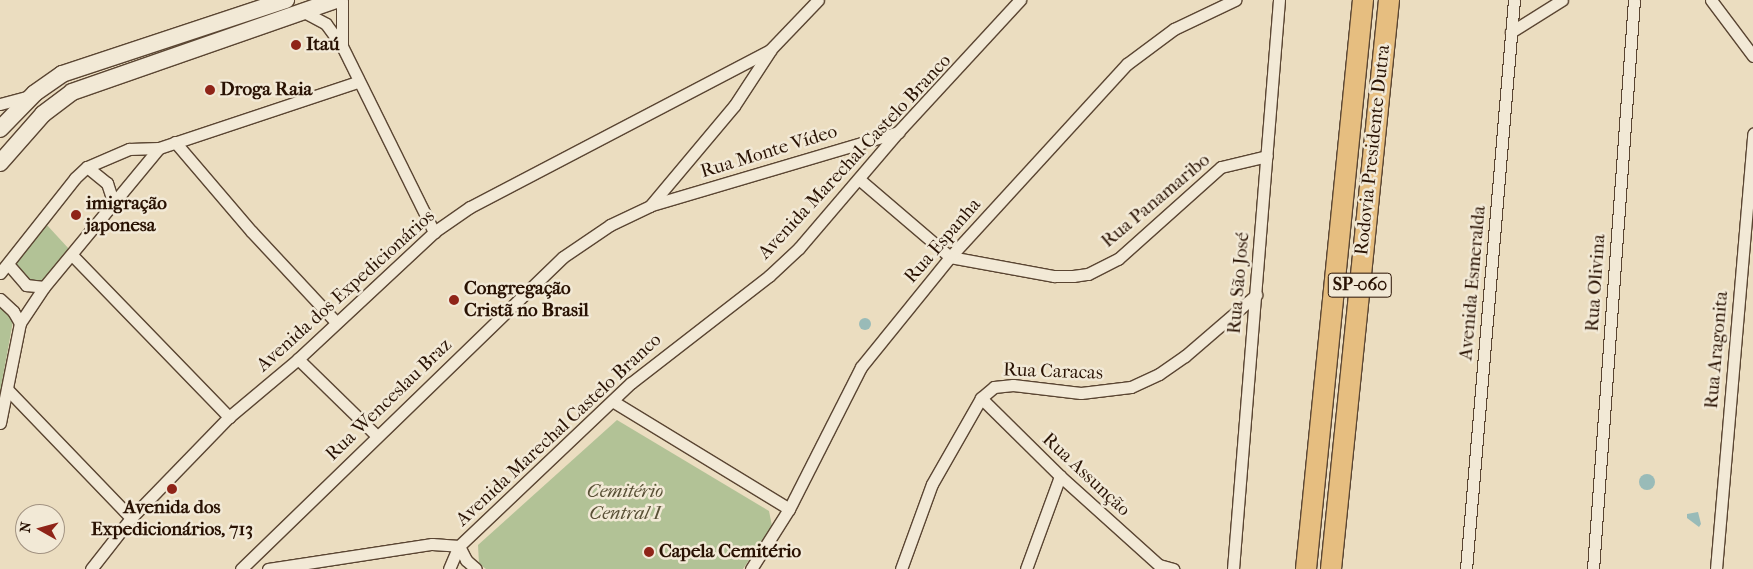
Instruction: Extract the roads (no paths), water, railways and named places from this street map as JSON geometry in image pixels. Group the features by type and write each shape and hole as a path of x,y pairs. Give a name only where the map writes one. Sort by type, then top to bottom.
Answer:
{"highway":[{"name":"Rodovia Presidente Dutra","path":"1306,569 1363,0"},
{"name":"Rodovia Presidente Dutra","path":"1331,569 1389,0"}],"main road":[{"path":"0,129 35,93 62,74 85,64 277,8 302,11 336,0"},
{"path":"0,163 43,114 72,92 277,8"},
{"path":"85,64 92,83"}],"street":[{"path":"342,0 342,46"},
{"name":"Avenida dos Expedicionários","path":"91,569 131,518 229,418 298,359 434,232 470,207 770,50 818,0"},
{"name":"Avenida Marechal Castelo Branco","path":"459,546 614,402 652,364 769,276 860,180 898,132 1020,0"},
{"name":"Rua Espanha","path":"751,569 789,509 861,366 950,257 1127,64 1174,29 1234,0"},
{"name":"Rua São José","path":"1233,569 1279,0"},
{"name":"Avenida Esmeralda","path":"1466,569 1514,0"},
{"path":"1511,32 1562,0"},
{"name":"Rua Olivina","path":"1593,569 1634,0"},
{"path":"1711,0 1753,56"},
{"path":"302,11 326,24 342,46 358,82 434,232"},
{"name":"Rua Wenceslau Braz","path":"241,569 563,257 610,225 650,206 734,106 770,50"},
{"path":"0,273 75,178 87,167 129,149 159,148 358,82"},
{"path":"0,104 35,93"},
{"name":"Rua Monte Vídeo","path":"650,206 898,132"},
{"name":"Rua Aragonita","path":"1716,569 1753,134"},
{"path":"175,142 252,232 336,322"},
{"path":"0,423 20,323 44,287 72,256 159,148"},
{"name":"Rua Panamaribo","path":"950,257 1054,276 1088,274 1118,259 1220,167 1267,156"},
{"path":"87,167 106,183 114,204"},
{"path":"860,180 950,257"},
{"path":"72,256 229,418"},
{"path":"8,264 26,285 44,287"},
{"name":"Rua Caracas","path":"900,569 932,484 981,398 994,387 1013,385 1080,393 1131,387 1159,374 1185,356 1256,295"},
{"path":"0,300 13,311 20,323"},
{"path":"298,359 378,436"},
{"path":"7,389 131,518"},
{"name":"Rua Assunção","path":"981,398 1060,476 1158,567 1172,569"},
{"path":"614,402 789,509"},
{"path":"1026,569 1060,476"},
{"path":"268,569 320,566 389,549 432,544 459,546"},
{"path":"449,569 459,546"},
{"path":"459,546 466,560 476,569"}],"water":[{"path":"863,318 867,318 871,324 867,330 863,330 859,326 859,322"},
{"path":"1647,474 1655,482 1647,490 1639,482"},
{"path":"1698,512 1701,524 1699,527 1687,518 1687,514"}],"place":[{"name":"Itaú","path":"296,45"},
{"name":"Droga Raia","path":"210,90"},
{"name":"imigração japonesa","path":"76,215"},
{"name":"Congregação Cristã no Brasil","path":"454,300"},
{"name":"Avenida dos Expedicionários, 713","path":"172,489"},
{"name":"Capela Cemitério","path":"649,552"}],"park label":[{"name":"Cemitério Central I","path":"625,503"}]}
